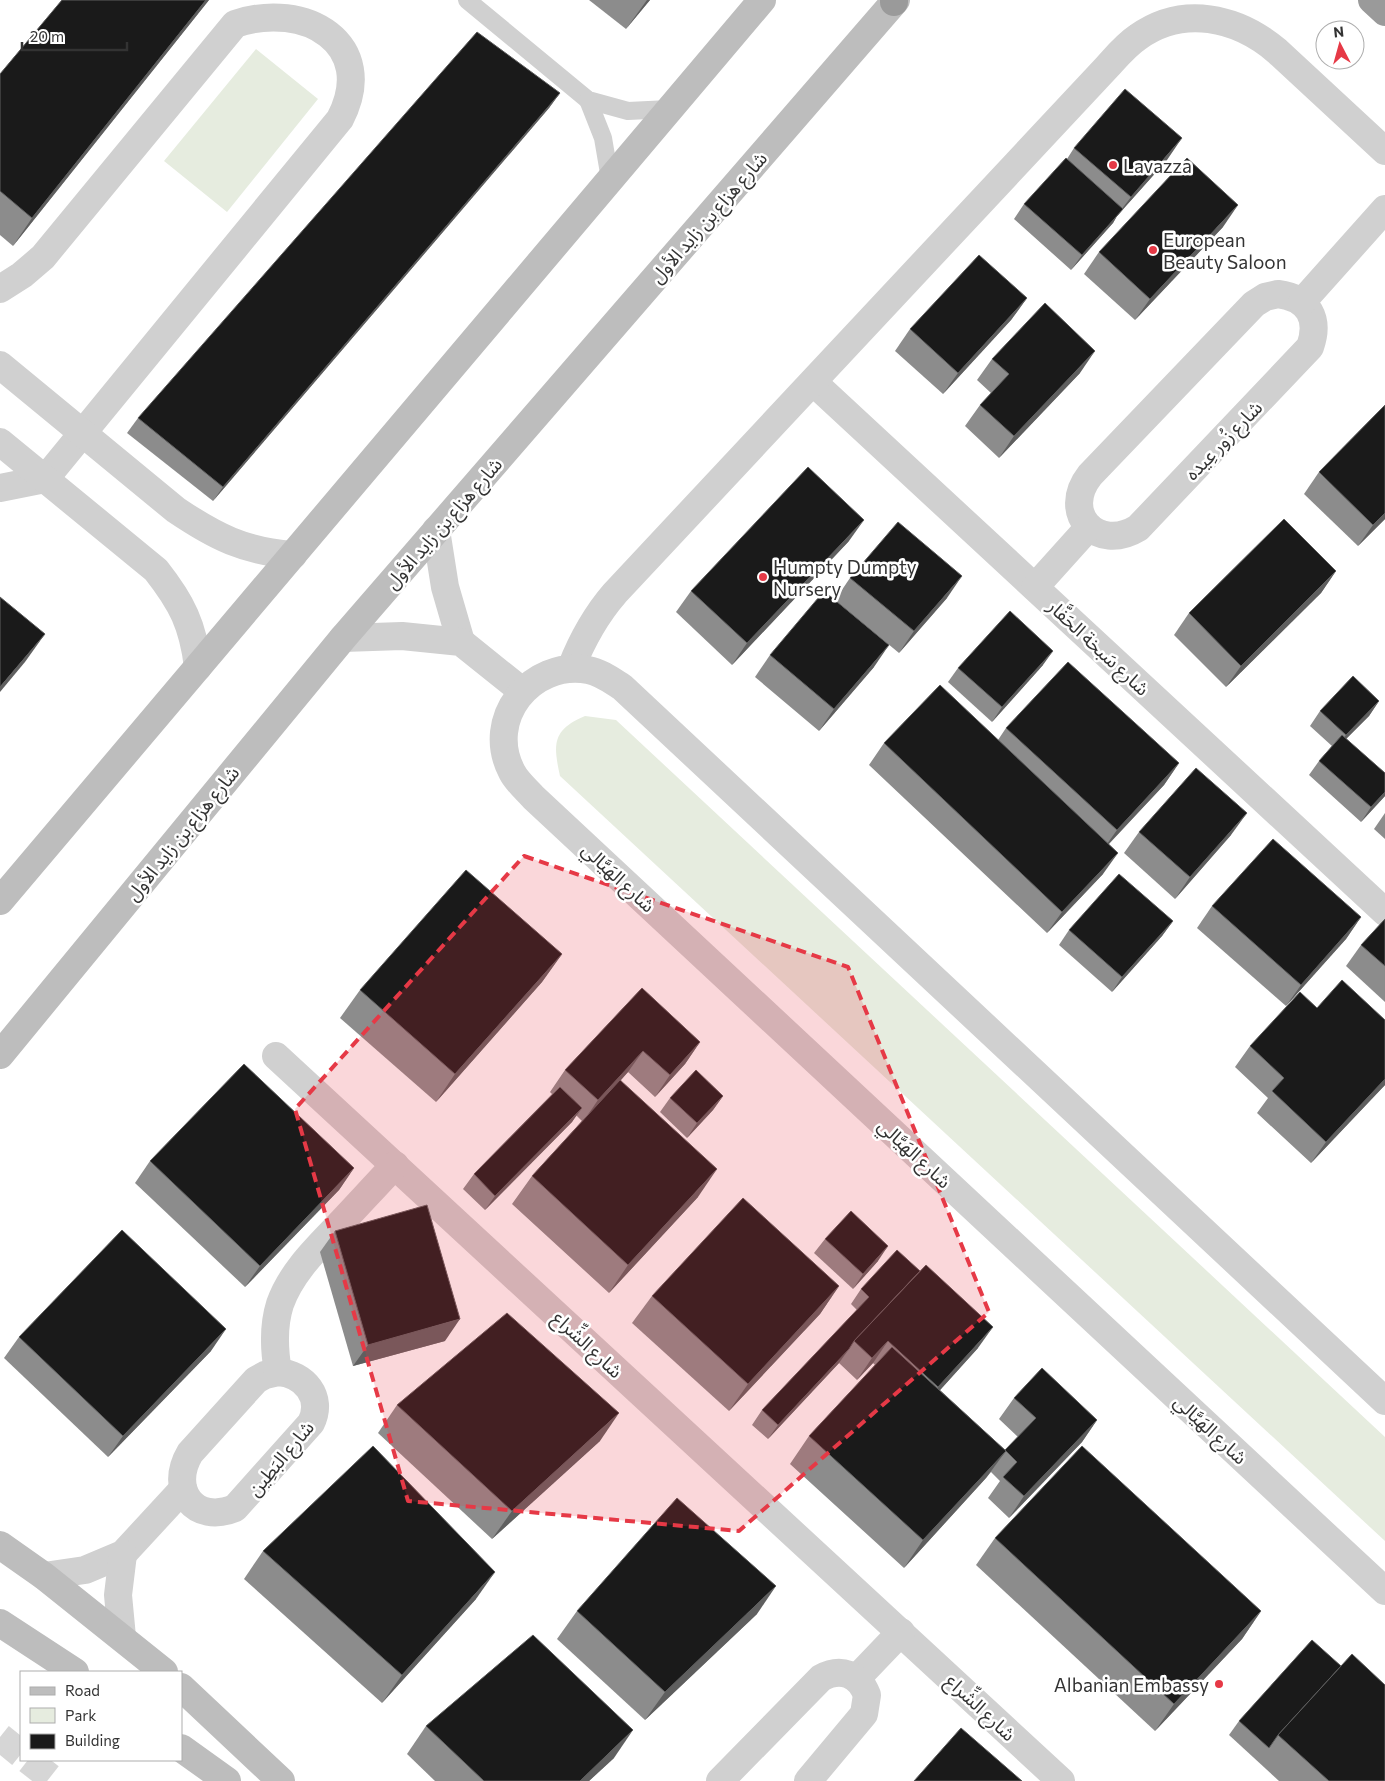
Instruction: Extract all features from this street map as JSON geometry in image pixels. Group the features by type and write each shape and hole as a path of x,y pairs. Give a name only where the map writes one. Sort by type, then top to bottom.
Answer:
{"highway":[{"path":"1372,0 1385,12"}],"main road":[{"path":"0,901 762,0"},
{"name":"شارع هزاع بن زايد الأول","path":"0,1055 343,638 895,1"},
{"path":"0,1545 44,1576 163,1671"},
{"path":"0,1623 73,1671"},
{"path":"182,1688 281,1781"},
{"path":"182,1749 227,1781"}],"street":[{"path":"0,289 22,275 43,257 235,24 250,15 267,9 284,8 302,11 318,18 332,29 342,42 349,57 352,73 348,104 340,119 45,479 0,488"},
{"path":"571,668 587,632 600,611 1122,51 1138,37 1157,27 1177,21 1199,18 1241,27 1260,37 1385,151"},
{"path":"1035,587 1089,527 1082,518 1079,495 1083,484 1097,467 1254,304 1265,297 1278,294 1290,296 1302,302 1385,209"},
{"name":"شارع زُور عِيده","path":"1089,527 1100,534 1114,537 1127,535 1138,528 1302,357 1310,347 1314,336 1314,323 1310,312 1302,302"},
{"path":"0,365 176,510 201,527 225,540 247,548 293,555"},
{"name":"شارع سَبخة الحَفَّار","path":"813,382 1385,912"},
{"path":"0,442 156,570 175,595 187,616 194,641 198,667"},
{"path":"436,530 445,587 461,642"},
{"path":"343,638 402,636 461,642 522,691"},
{"name":"شارع الهَيَّالي","path":"1385,1401 622,688 606,677 589,670 571,668 553,671 536,679 522,691 512,705 505,721 503,738 506,756 512,772 534,798 1385,1591"},
{"name":"شارع الشِّراع","path":"276,1056 1061,1781"},
{"path":"44,1576 85,1570 123,1554 183,1489 181,1477 183,1465 190,1453 256,1380 265,1375 278,1372 274,1349 275,1326 280,1304 290,1283 303,1264 395,1165"},
{"name":"شارع البَطِين","path":"183,1489 189,1501 199,1509 211,1513 224,1513 236,1508 311,1423 315,1415 313,1393 298,1377 278,1372"},
{"path":"122,1637 118,1596 123,1554"},
{"path":"857,1678 901,1632"},
{"path":"720,1781 821,1678 840,1672 857,1678 867,1695 864,1714 808,1781"}],"lane":[{"path":"467,0 588,100 628,110 669,109"},
{"path":"588,100 603,138 610,179"}],"highlighted area":[{"path":"524,856 848,967 989,1312 739,1531 408,1501 295,1109"}],"green space":[{"path":"256,49 318,99 227,212 164,161"},
{"path":"585,716 616,720 1385,1437 1385,1541 560,776 556,755 558,739 566,727"}],"building":[{"path":"62,0 206,0 32,218 0,191 0,74"},
{"path":"477,32 560,93 223,487 138,418"},
{"name":"Lavazza","path":"1125,89 1182,138 1131,197 1074,148"},
{"path":"1066,158 1123,209 1082,255 1024,204"},
{"name":"European Beauty Saloon","path":"1187,158 1238,205 1150,299 1099,252"},
{"path":"979,255 1027,298 958,373 910,329"},
{"path":"1045,303 1095,351 1014,436 980,405 1009,374 992,359"},
{"path":"1385,405 1385,513 1373,525 1319,472"},
{"name":"Humpty Dumpty Nursery","path":"808,467 864,520 747,643 691,591"},
{"path":"1284,519 1336,571 1241,666 1189,613"},
{"path":"898,522 962,576 914,631 850,578"},
{"path":"824,591 889,645 834,709 770,655"},
{"path":"0,597 45,634 0,687"},
{"path":"1010,611 1053,651 1002,707 958,668"},
{"path":"1068,662 1179,763 1117,830 1006,728"},
{"path":"1353,676 1379,701 1346,735 1320,711"},
{"path":"940,685 1118,853 1062,912 884,743"},
{"path":"1342,735 1385,773 1385,792 1371,807 1319,761"},
{"path":"1196,768 1247,813 1190,877 1139,832"},
{"path":"1273,839 1361,917 1301,985 1212,906"},
{"path":"466,870 562,954 455,1074 360,990"},
{"path":"1119,874 1173,921 1122,977 1069,930"},
{"path":"1385,919 1385,966 1361,945"},
{"path":"1342,980 1385,1020 1385,1079 1326,1142 1272,1091 1284,1078 1250,1046 1300,992 1317,1008"},
{"path":"642,988 700,1042 670,1075 643,1051 598,1100 565,1070"},
{"path":"244,1064 354,1168 260,1266 150,1161"},
{"path":"696,1070 723,1096 697,1123 670,1098"},
{"path":"620,1080 717,1169 628,1265 532,1176"},
{"path":"560,1087 582,1108 495,1196 474,1174"},
{"path":"743,1198 839,1286 748,1384 652,1296"},
{"path":"427,1205 460,1319 368,1345 335,1231"},
{"path":"851,1211 888,1246 863,1274 825,1239"},
{"path":"122,1230 226,1329 123,1436 19,1337"},
{"path":"897,1250 920,1271 778,1425 762,1410 869,1297 861,1289"},
{"path":"926,1265 993,1327 938,1387 888,1341 872,1358 854,1341"},
{"path":"507,1313 619,1413 512,1511 397,1405"},
{"path":"892,1347 1006,1451 923,1540 809,1436"},
{"path":"1042,1368 1097,1420 1024,1496 1003,1477 1017,1462 1005,1450 1036,1418 1014,1398"},
{"path":"373,1446 495,1572 402,1675 263,1551"},
{"path":"1082,1446 1261,1611 1174,1704 995,1538"},
{"path":"677,1498 776,1586 665,1692 577,1611"},
{"path":"533,1635 633,1730 580,1781 484,1781 426,1726"},
{"path":"1312,1640 1341,1666 1278,1735 1269,1748 1239,1721"},
{"path":"1352,1654 1385,1685 1385,1781 1329,1781 1278,1735"},
{"path":"961,1728 1022,1781 914,1781"}],"tunnel":[{"path":"0,1737 20,1753"},
{"path":"29,1761 55,1781"}],"place":[{"name":"Lavazza","path":"1113,165"},
{"name":"European Beauty Saloon","path":"1153,250"},
{"name":"Humpty Dumpty Nursery","path":"763,577"},
{"name":"Albanian Embassy","path":"1219,1684"}]}
